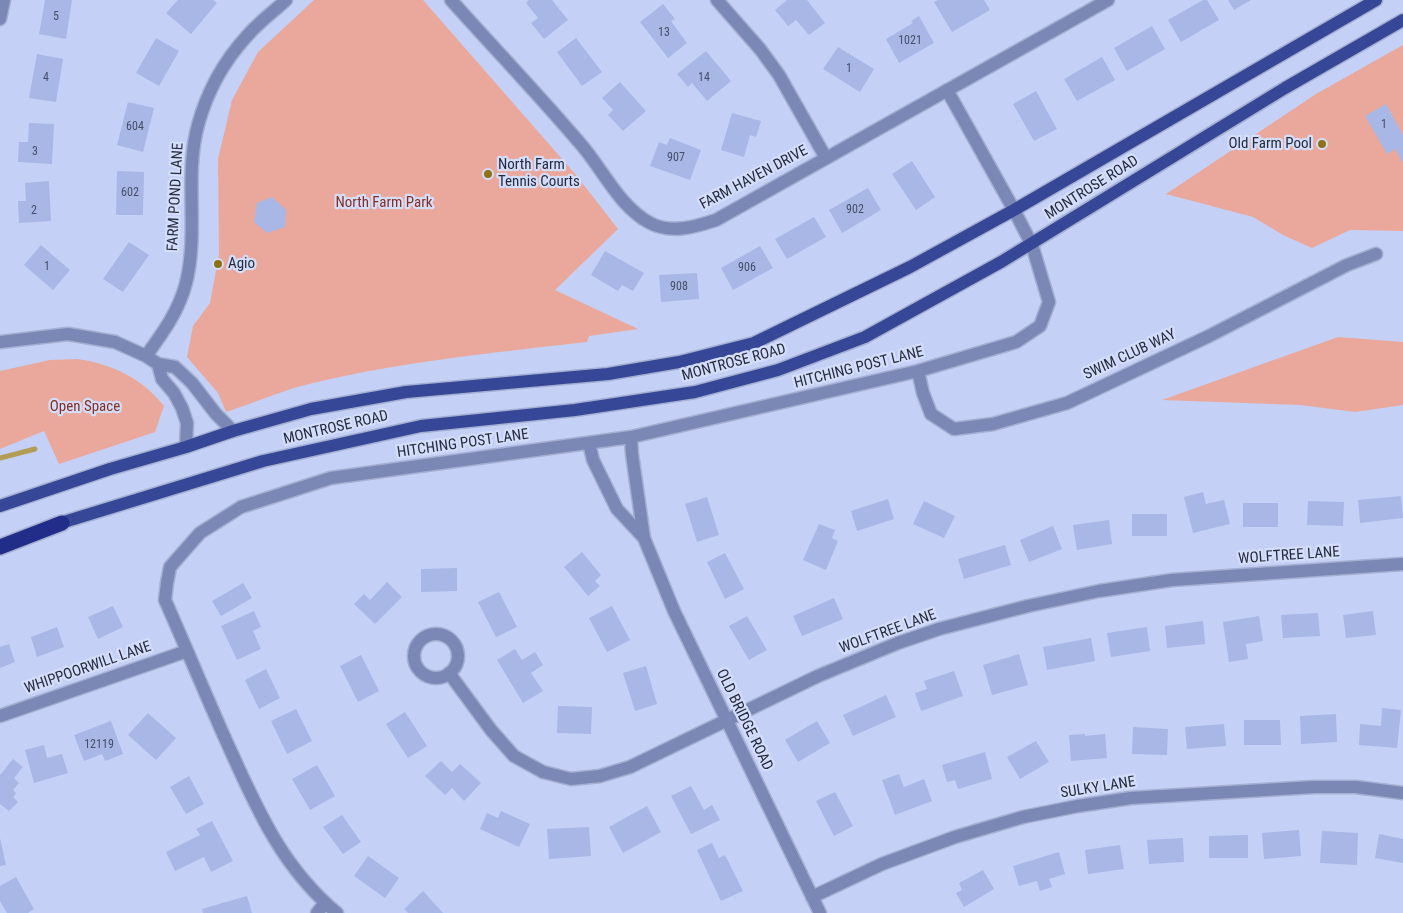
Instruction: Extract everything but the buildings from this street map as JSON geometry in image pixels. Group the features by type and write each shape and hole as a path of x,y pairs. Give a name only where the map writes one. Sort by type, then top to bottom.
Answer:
{"highway":[{"path":"0,547 62,523"}],"main road":[{"name":"MONTROSE ROAD","path":"0,506 110,469 311,409 406,392 608,374 679,362 754,343 910,267 1014,210 1376,0"},
{"name":"MONTROSE ROAD","path":"0,541 263,462 421,426 575,410 695,392 778,370 865,337 1032,245 1285,88 1403,20"}],"street":[{"path":"0,19 4,0"},
{"name":"FARM POND LANE","path":"146,356 171,320 180,302 186,283 190,251 192,156 198,125 208,98 220,71 247,35 286,0"},
{"name":"FARM HAVEN DRIVE","path":"451,0 580,142 630,208 652,224 688,229 716,220 1108,0"},
{"path":"717,0 760,48 779,75 826,158"},
{"path":"947,90 1014,210"},
{"name":"HITCHING POST LANE","path":"337,913 321,908 305,881 269,832 251,796 165,600 170,567 200,533 241,507 334,478 631,437 918,371 1016,342 1040,326 1049,302 1032,245 1014,210"},
{"name":"SWIM CLUB WAY","path":"918,371 923,393 931,414 954,429 993,424 1067,403 1209,336 1347,265 1376,254"},
{"path":"0,341 68,334 116,342 146,356 158,364 175,367 192,383 216,414 233,431"},
{"path":"158,364 162,379 174,393 182,408 187,423 186,447"},
{"name":"OLD BRIDGE ROAD","path":"631,437 644,538 674,611 820,913"},
{"name":"OLD BRIDGE ROAD","path":"589,443 593,460 617,509 644,538"},
{"name":"WOLFTREE LANE","path":"449,673 491,730 514,756 544,772 570,779 600,776 630,767 818,676 898,643 939,629 1028,606 1099,591 1172,580 1403,564"},
{"name":"WHIPPOORWILL LANE","path":"0,716 187,651"},
{"name":"SULKY LANE","path":"812,897 882,864 955,837 1023,817 1078,806 1131,798 1314,786 1356,787 1403,793"}],"green space":[{"name":"North Farm Park","path":"314,0 423,0 576,175 618,229 555,290 638,329 589,336 587,342 407,364 336,378 301,386 226,412 218,393 187,357 193,326 210,303 219,254 218,159 232,100 258,52"},
{"name":"Old Farm Pool","path":"1403,45 1403,231 1350,230 1312,248 1283,235 1253,217 1166,194 1316,94"},
{"path":"1338,337 1403,342 1403,405 1355,412 1300,405 1162,400"},
{"name":"Open Space","path":"77,359 90,361 125,374 136,380 155,396 164,406 155,432 59,464 44,431 0,449 0,371 50,360"}],"waterway":[{"path":"0,458 35,449"}],"place":[{"name":"Old Farm Pool","path":"1322,144"},
{"name":"North Farm Tennis Courts","path":"488,174"},
{"name":"Agio","path":"218,264"}]}
